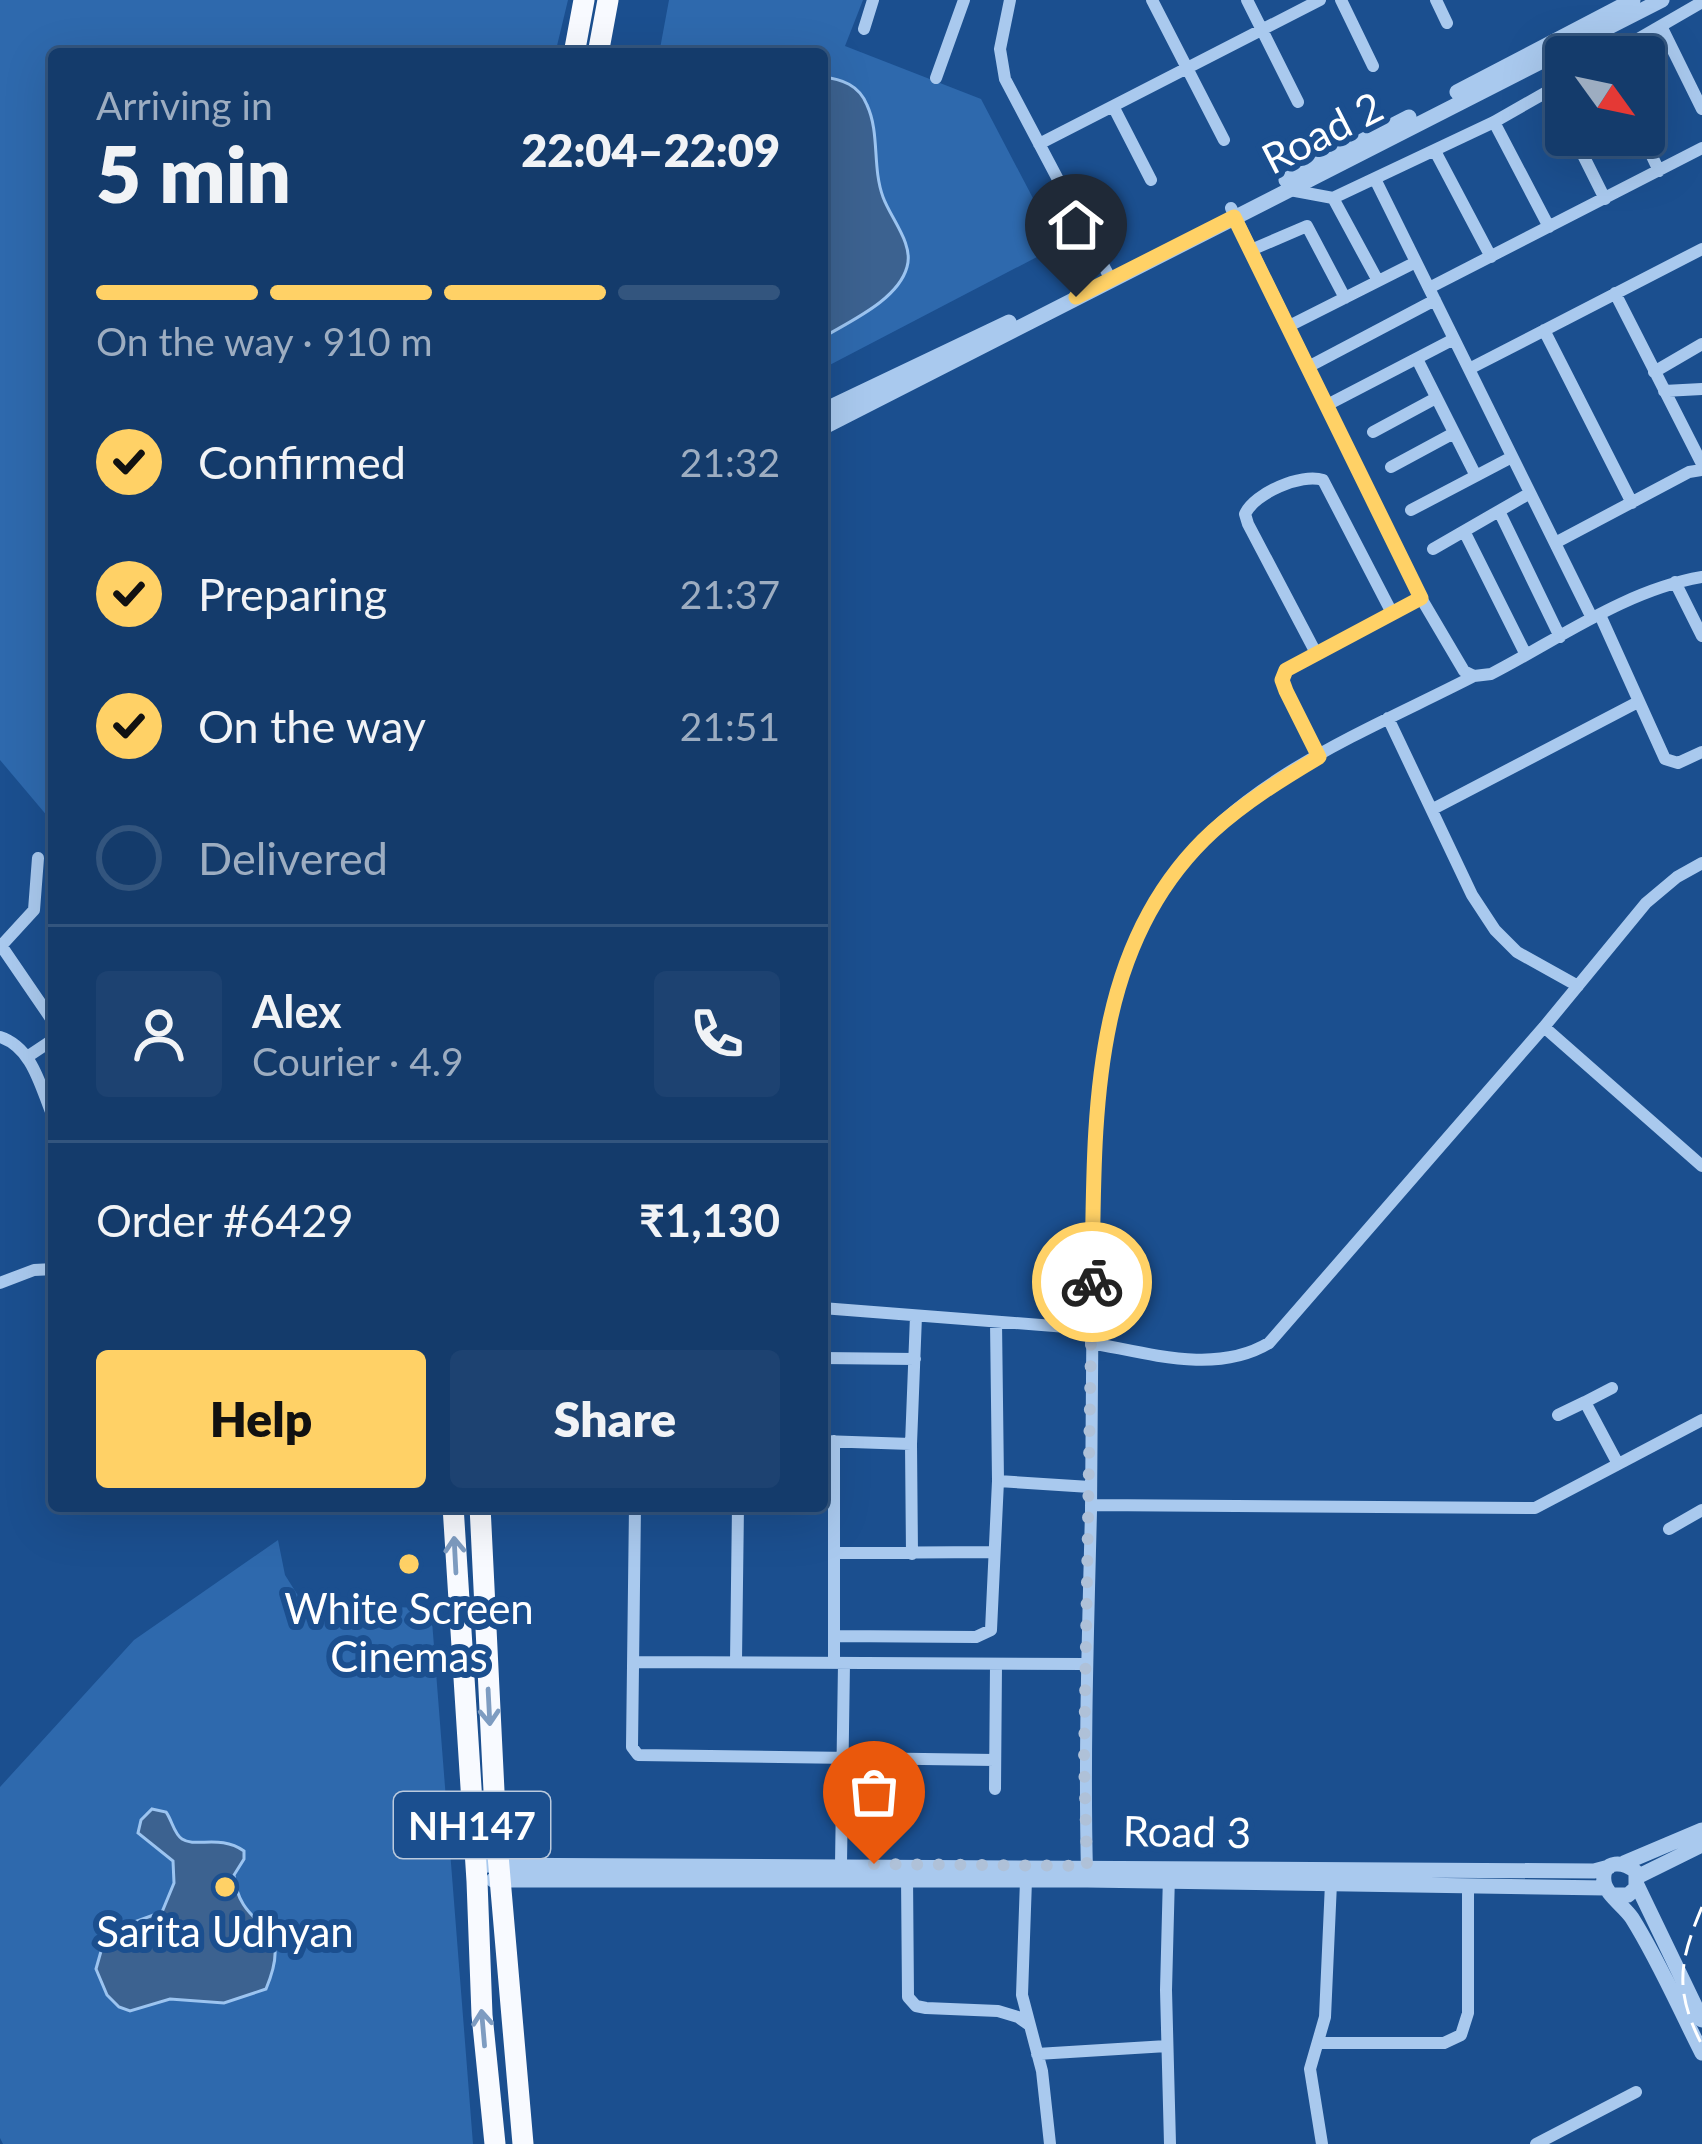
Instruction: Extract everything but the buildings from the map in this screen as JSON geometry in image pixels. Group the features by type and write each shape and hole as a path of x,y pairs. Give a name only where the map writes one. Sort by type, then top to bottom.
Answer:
{"highway":[{"path":"575,48 584,0"},
{"path":"599,48 608,0"},
{"name":"NH147","path":"454,1512 488,1873 523,2144"},
{"name":"NH147","path":"480,1512 488,1873 482,2015 495,2144"}],"street":[{"path":"864,29 873,0"},
{"path":"936,78 964,0"},
{"path":"1010,0 1000,49 1005,79 1108,274"},
{"path":"1152,0 1224,140"},
{"path":"1247,0 1298,102"},
{"path":"1039,144 1320,0"},
{"path":"1341,0 1372,66"},
{"path":"1436,0 1447,23"},
{"name":"Road 2","path":"828,408 1233,213 1633,0"},
{"name":"Road 2","path":"1233,213 1288,190 1662,0"},
{"path":"1644,36 1702,2"},
{"path":"1661,26 1702,109"},
{"path":"1288,190 1333,198 1545,93"},
{"path":"1113,106 1151,180"},
{"path":"1494,122 1549,227"},
{"path":"1308,367 1491,256 1702,148"},
{"path":"1435,151 1491,256"},
{"path":"1584,156 1605,199"},
{"path":"1652,156 1659,171"},
{"path":"1375,178 1530,494 1669,762 1702,752"},
{"path":"1333,198 1378,281"},
{"path":"1233,213 1421,598 1456,662 1474,676"},
{"path":"1251,250 1306,226 1345,298"},
{"path":"1469,369 1702,249"},
{"path":"1289,326 1416,262"},
{"name":"Road 2","path":"828,425 1108,274"},
{"path":"1555,543 1702,467 1615,293"},
{"path":"1544,330 1631,503"},
{"path":"1327,405 1454,340"},
{"path":"1654,372 1702,344"},
{"path":"1417,358 1476,476"},
{"path":"1664,392 1702,388"},
{"path":"1372,432 1436,398"},
{"path":"1391,467 1454,433"},
{"path":"1411,510 1512,457"},
{"path":"1316,653 1249,524 1245,514 1251,502 1306,476 1323,480 1392,613"},
{"path":"1433,549 1530,494"},
{"path":"1499,511 1560,637"},
{"path":"1465,531 1526,655"},
{"path":"1087,1873 1083,1831 1094,1117 1111,1010 1132,954 1163,890 1212,832 1274,784 1388,718 1474,676 1491,674 1596,617 1675,582 1702,577"},
{"path":"1675,582 1702,636"},
{"path":"1319,757 1282,680 1286,670 1421,598"},
{"path":"1433,809 1637,702"},
{"path":"1388,718 1472,895 1495,930 1528,960 1577,986"},
{"path":"38,858 34,910 1,945 48,1014"},
{"path":"828,1309 996,1322 1092,1336 1160,1355 1216,1360 1249,1355 1269,1343 1544,1028 1646,903 1702,863"},
{"path":"1544,1028 1702,1166"},
{"path":"0,1037 27,1057 48,1105"},
{"path":"27,1057 48,1044"},
{"path":"0,1282 48,1269"},
{"path":"912,1554 916,1316"},
{"path":"835,1636 988,1635 998,1480 996,1322"},
{"path":"828,1358 915,1359"},
{"path":"1558,1415 1612,1388"},
{"path":"1585,1402 1618,1464"},
{"path":"1091,1505 1535,1508 1702,1420"},
{"path":"841,1864 843,1759 828,1441 911,1444"},
{"path":"998,1480 1090,1487"},
{"path":"1669,1529 1702,1510"},
{"path":"635,1512 632,1747 638,1755 995,1760"},
{"path":"736,1661 738,1512"},
{"path":"836,1553 994,1552"},
{"path":"635,1663 1085,1664"},
{"path":"995,1789 996,1665"},
{"name":"Road 3","path":"488,1873 1594,1871 1702,1830"},
{"path":"1609,1891 1628,1895 1637,1881 1702,1845"},
{"name":"Road 3","path":"488,1873 841,1864 1026,1880 1087,1873"},
{"path":"1702,2020 1633,1868 1616,1865 1604,1877 1609,1891 1642,1935 1702,2053"},
{"path":"907,1872 908,1997 926,2008 1009,2013 1029,2025"},
{"path":"1169,1874 1170,2144"},
{"name":"Road 3","path":"1169,1874 1609,1891"},
{"path":"1026,1880 1022,1995 1037,2054 1050,2144"},
{"path":"1322,2144 1310,2069 1325,2018 1331,1883"},
{"path":"1320,2043 1444,2043 1461,2035 1468,2013 1468,1885"},
{"path":"1037,2054 1167,2046"},
{"path":"1542,2143 1636,2092"}],"shaded area":[{"path":"0,0 568,0 556,48 48,48 48,817 0,760"},
{"path":"669,0 863,0 845,46 981,99 1058,246 828,366 828,48 660,48"},
{"path":"828,78 849,84 867,105 880,186 908,258 894,290 828,335"},
{"name":"Sarita Udhyan","path":"278,1540 285,1575 304,1605 431,1608 473,2144 3,2144 0,1787 134,1640"},
{"path":"152,1809 166,1812 182,1839 226,1843 244,1851 234,1875 238,1894 271,1936 275,1949 266,1989 224,2003 170,1999 130,2011 107,1995 96,1969 103,1944 123,1926 162,1912 174,1883 173,1861 138,1833 141,1820"}],"railway":[{"path":"1702,1907 1688,1944 1683,1976 1687,2008 1702,2045"}],"way so far":[{"path":"874,1864 1087,1866 1083,1831 1092,1282"}],"place":[{"name":"White Screen Cinemas","path":"409,1564"},
{"name":"Sarita Udhyan","path":"225,1887"}],"route":[{"path":"1076,297 1234,217 1421,598 1286,670 1282,680 1286,691 1319,757 1274,784 1212,832 1183,862 1144,923 1111,1010 1099,1068 1092,1282"}]}
